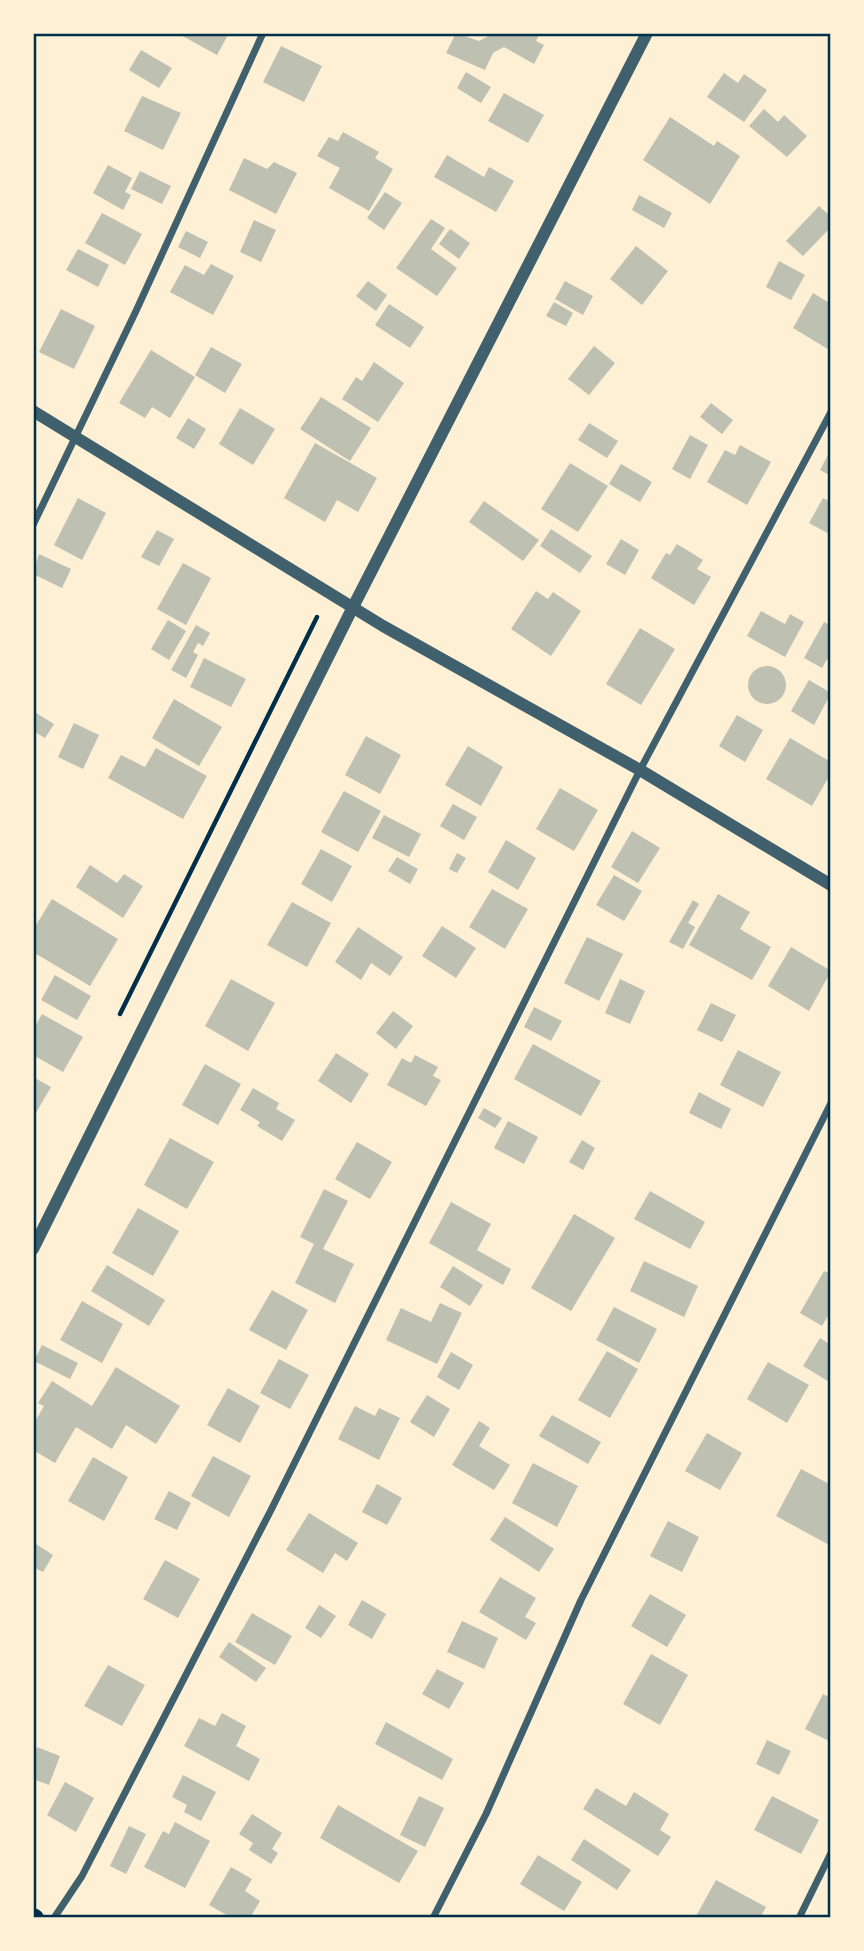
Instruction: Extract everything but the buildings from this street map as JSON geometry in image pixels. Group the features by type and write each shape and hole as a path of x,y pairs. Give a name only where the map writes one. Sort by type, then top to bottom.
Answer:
{"street":[{"path":"33,525 263,33"},
{"path":"33,1249 353,607 647,33"},
{"path":"33,411 353,607 640,770 831,885"},
{"path":"54,1918 82,1877 271,1510 640,770 831,412"},
{"path":"433,1918 486,1814 581,1600 831,1103"},
{"path":"799,1918 831,1853"}],"path":[{"path":"120,1014 317,617"}]}
